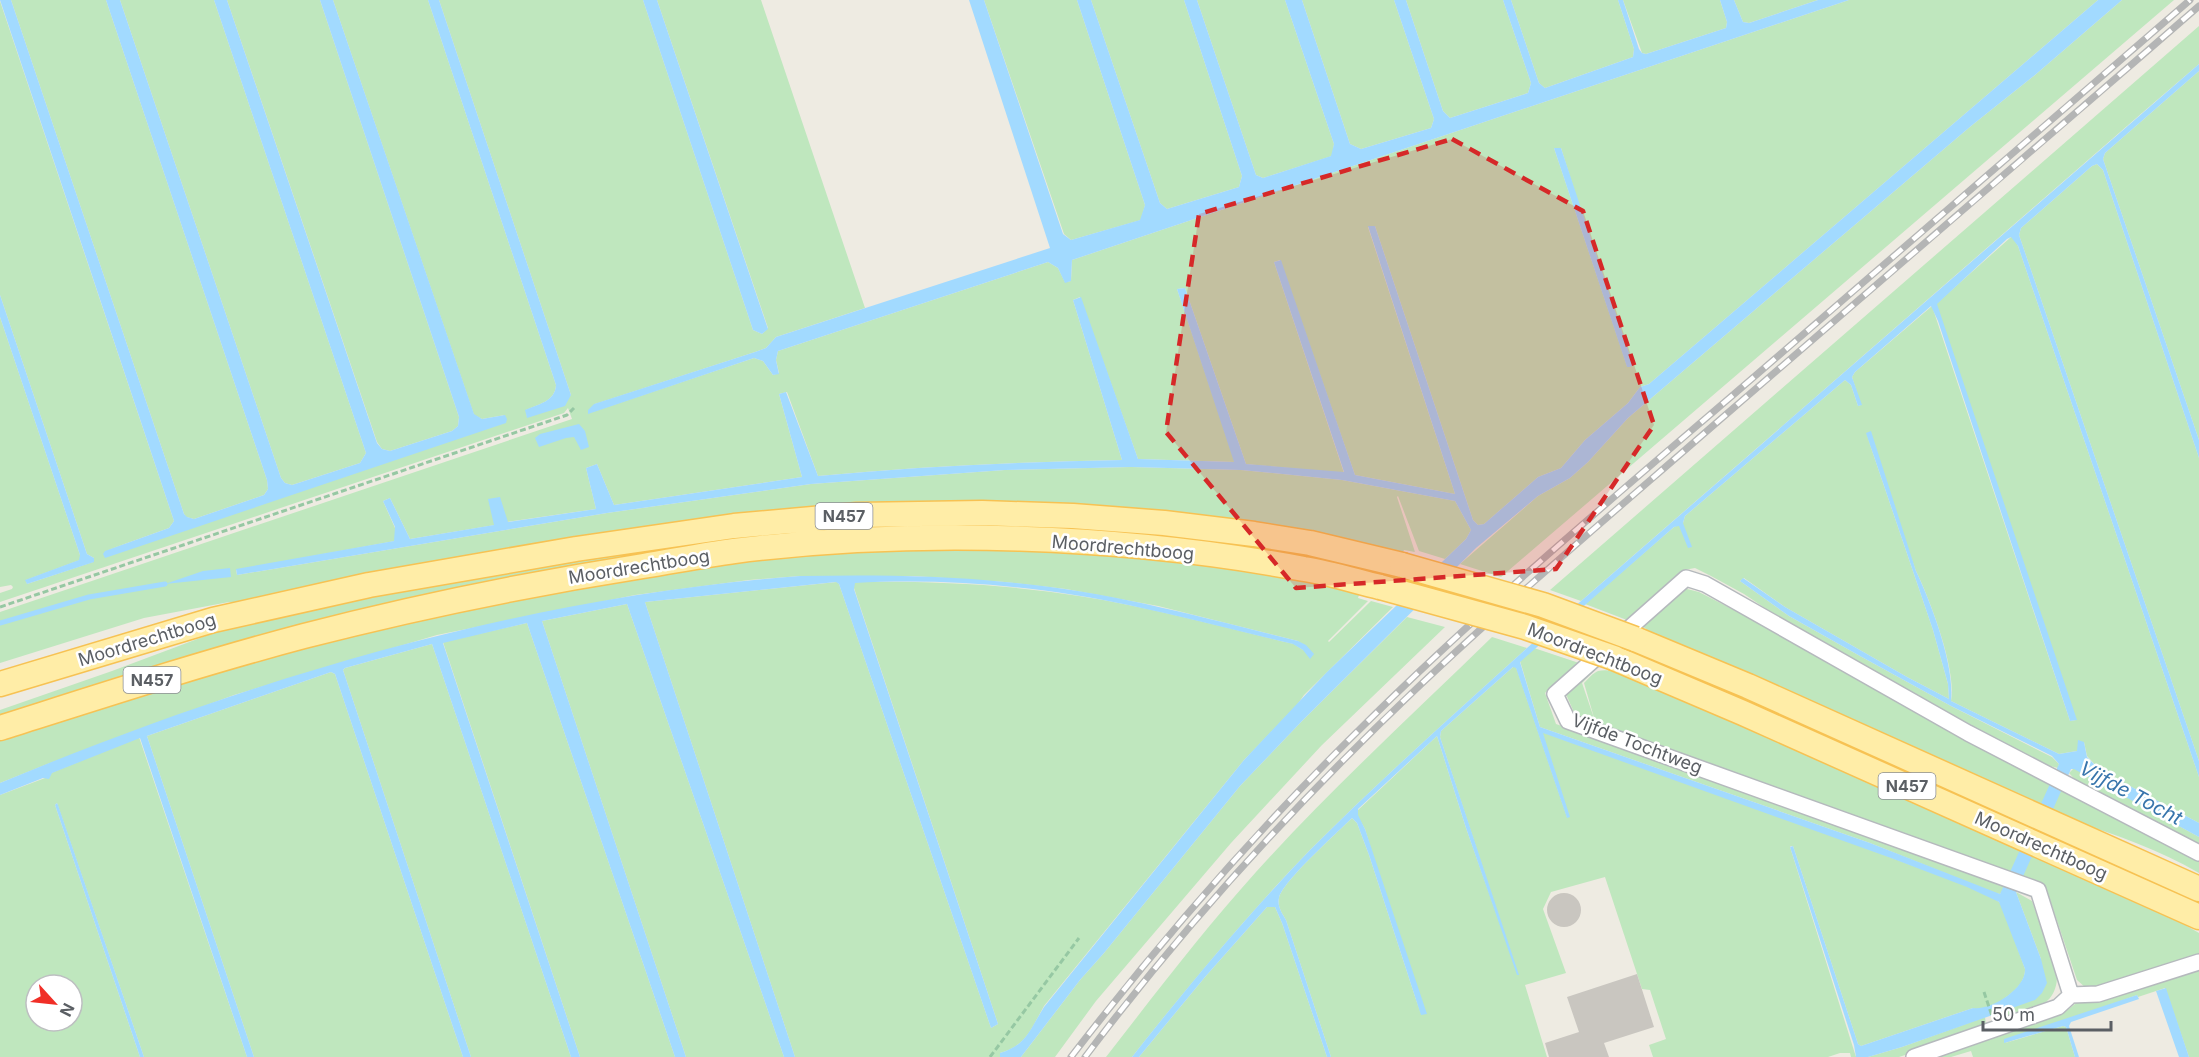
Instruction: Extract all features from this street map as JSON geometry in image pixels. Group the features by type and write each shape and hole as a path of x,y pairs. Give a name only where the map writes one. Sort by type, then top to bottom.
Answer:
{"main road":[{"name":"Moordrechtboog","path":"0,684 213,620 369,585 576,549 734,526 857,515 982,513 1073,516 1164,523 1310,543 1402,565 1544,606 1635,639 1748,686 2199,889"},
{"name":"Moordrechtboog","path":"0,728 160,677 305,636 468,598 576,577 735,551 849,542 966,538 1070,542 1155,549 1306,569 1380,586 1525,627 1614,658 1743,713 2199,917"}],"street":[{"name":"Vijfde Tochtweg","path":"2071,994 2038,890 1568,722 1555,694 1686,578 1705,584 1968,733 2199,853"},
{"path":"1914,1057 2058,1007 2071,994 2098,994 2199,962"}],"path":[{"path":"0,607 556,419 567,415 574,408"},
{"path":"990,1057 1079,938"},
{"path":"1984,992 1993,1020"}],"highlighted area":[{"path":"1452,139 1583,211 1654,425 1556,569 1296,588 1166,432 1199,214"}],"green space":[{"path":"11,0 106,0 267,480 268,489 264,495 194,519 184,514"},
{"path":"120,0 214,0 366,453 360,463 292,485 285,483 281,478"},
{"path":"227,0 320,0 459,417 458,426 452,431 390,451 382,449 377,442"},
{"path":"333,0 428,0 556,385 549,399 526,410 527,417 571,395 439,0 643,0 753,330 762,334 768,328 657,0 761,0 865,308 776,337 766,348 755,352 595,404 589,413 754,358 763,361 773,375 779,373 776,360 778,351 1048,262 1058,268 1065,282 1071,281 1072,260 1849,0 2098,0 1649,384 1640,387 1628,403 1585,440 1561,468 1538,477 1484,524 1478,525 1473,520 1375,226 1368,227 1455,494 1355,475 1280,260 1274,262 1344,473 1246,464 1185,288 1177,289 1235,462 1138,459 1080,297 1073,300 1122,460 970,465 818,476 787,392 779,394 802,477 614,505 597,464 586,468 596,509 507,522 499,497 495,525 410,539 390,498 383,501 395,528 395,541 236,570 237,575 607,513 811,484 1005,470 1131,467 1241,470 1342,480 1455,501 1471,530 1466,539 1445,559 1419,551 1398,496 1415,552 1404,550 1403,552 1390,552 1036,503 402,569 235,603 229,602 144,618 0,663 0,612 572,419 568,408 564,413 0,602 0,593 13,587 11,585 0,587 0,317 80,555 80,560 26,580 27,584 93,562 94,558 87,554 0,295 0,1 174,521 169,528 105,551 505,415 482,419 474,415","holes":["1554,148 1561,148 1630,367 1627,366"]},
{"path":"984,0 1077,0 1145,205 1141,220 1071,240 1064,234"},
{"path":"1091,0 1184,0 1242,176 1239,187 1167,209 1160,203"},
{"path":"1197,0 1285,0 1334,144 1332,156 1263,178 1256,175"},
{"path":"1302,0 1394,0 1434,119 1431,128 1361,149 1350,144"},
{"path":"1406,0 1503,0 1531,83 1528,93 1450,118 1443,111"},
{"path":"1511,0 1618,0 1634,49 1633,57 1545,88 1539,83"},
{"path":"1623,0 1720,0 1727,22 1726,28 1646,54 1642,53"},
{"path":"1734,0 1818,0 1749,23 1743,22"},
{"path":"2122,0 2174,0 1501,577 1460,564 1538,496 1570,478 1588,462 1628,418"},
{"path":"2199,26 2199,64 1581,601 1550,590"},
{"path":"2199,71 2199,440 2103,159 2105,153"},
{"path":"2097,164 2103,170 2199,458 2199,761 2019,235 2021,228"},
{"path":"2011,237 2018,246 2199,777 2199,823 2100,770 2087,756 2084,742 2077,751 2059,754 1951,701 1950,672 1941,635 1866,433 1933,630 1948,684 1949,699 1785,607 1744,578 1740,581 1789,616 1951,706 2052,757 2059,764 2058,768 2044,766 1787,623 1744,594 1695,568 1684,570 1677,575 1627,620 1585,604 1674,527 1683,523 1685,516 1845,380 1851,385 1858,406 1861,405 1852,377 1855,372 1932,306 2070,721 2076,720 1936,304"},
{"path":"880,523 1048,523 1227,541 1312,555 1398,573 1391,580 1229,548 737,542 0,718 0,710 248,620 344,599 734,535"},
{"path":"1011,549 1133,556 1232,569 1352,590 1352,593 1359,595 1358,598 1368,601 1329,642 1371,601 1393,607 1304,695 1244,760 1044,1006 1027,1035 1016,1046 1000,1053 1000,1057 795,1057 645,602 837,582 839,584 991,1028 998,1024 854,588 854,582 967,584 1051,592 1160,612 1294,644 1303,650 1298,641 1158,606 1066,589 1005,582 914,576 800,576 749,580 635,595 437,635 234,695 0,783 0,738 129,696 356,634 471,607 652,574 757,560 854,551"},
{"path":"1687,589 1699,592 1757,622 2199,860 2199,873 2154,850 2073,821 1655,636 1641,625 1679,591"},
{"path":"627,604 784,1057 686,1057 542,621"},
{"path":"1407,617 1445,627 1322,745 1231,843 1096,1001 1055,1057 1021,1057 1080,980 1240,786"},
{"path":"527,623 675,1057 580,1057 443,642"},
{"path":"1492,637 1527,648 1390,773 1310,850 1218,951 1132,1057 1106,1057 1198,940 1256,872 1342,782"},
{"path":"432,644 571,1057 471,1057 343,670"},
{"path":"1628,646 2199,899 2199,907 1622,652"},
{"path":"1534,648 1579,663 1545,693 1556,724 1990,878 2005,887 2000,894 1995,893 1870,843 1540,727 1520,661"},
{"path":"1513,667 1516,667 1567,817 1569,816 1542,732 1960,882 1986,894 2002,905 2025,969 2021,983 2010,995 1982,1012 1973,1008 1861,1046 1858,1044 1793,846 1791,846 1856,1057 1851,1057 1850,1053 1840,1053 1828,1057 1653,1057 1649,1045 1666,1039 1650,990 1642,989 1605,877 1551,892 1543,909 1566,973 1525,985 1547,1057 1331,1057 1286,920 1279,907 1279,898 1300,869 1352,818 1357,823 1369,855 1421,1015 1365,829 1357,815 1358,810 1437,736 1466,828 1518,975 1440,737 1441,731"},
{"path":"1591,669 1595,670 1582,683 1595,721 1584,683 1598,671 1605,670 1633,676 2173,918 2199,933 2199,957 2102,988 2086,988 2077,980 2048,894 2040,885 2027,878 1577,719 1565,692"},
{"path":"331,672 335,674 463,1057 254,1057 147,736"},
{"path":"139,737 247,1057 144,1057 57,803 55,805 140,1057 0,1057 0,795 45,778 51,773"},
{"path":"2074,768 2199,837 2199,845 2079,784 2069,773"},
{"path":"2016,892 2032,901 2057,974 2056,985 2047,1001 2040,1006 2002,1020 1996,1013 2041,959"},
{"path":"1267,907 1275,907 1282,923 1327,1057 1139,1057 1205,977"},
{"path":"2199,966 2199,1057 2189,1057 2165,988 2138,997 2137,995 2005,1043 2063,1026 2066,1027 2075,1057 1973,1057 1971,1051 1951,1057 1932,1057 2065,1012 2080,1000"},
{"path":"1985,1017 1986,1025 1981,1030 1899,1057 1868,1057 1902,1047"}],"water":[{"path":"0,0 11,0 184,514 187,517 194,519 264,495 268,489 267,480 106,0 120,0 281,478 285,483 292,485 360,463 366,453 214,0 227,0 377,443 382,449 390,451 452,431 458,426 459,417 320,0 333,0 474,414 482,419 505,415 506,423 105,558 103,554 105,551 169,528 174,521"},
{"path":"428,0 439,0 571,395 565,406 527,418 525,410 549,399 556,385"},
{"path":"643,0 657,0 768,329 762,334 753,330"},
{"path":"969,0 984,0 1063,234 1071,240 1140,220 1145,205 1077,0 1091,0 1160,203 1167,209 1239,187 1242,176 1184,0 1197,0 1256,175 1263,178 1331,156 1334,144 1285,0 1302,0 1350,144 1361,149 1431,128 1434,119 1394,0 1406,0 1443,111 1450,118 1528,93 1531,83 1503,0 1511,0 1539,83 1545,88 1633,57 1634,49 1618,0 1623,0 1639,49 1646,54 1726,28 1727,22 1720,0 1734,0 1743,22 1749,23 1818,0 1849,0 1072,260 1071,281 1065,283 1058,268 1048,262 778,351 776,360 779,374 773,375 763,361 754,358 588,414 588,410 594,404 766,348 776,337 1050,248"},
{"path":"2098,0 2122,0 1628,418 1588,462 1570,478 1538,496 1476,548 1240,786 1080,980 1021,1057 1000,1057 1000,1053 1016,1046 1027,1035 1044,1007 1244,760 1327,672 1466,539 1471,530 1455,501 1342,480 1241,470 1131,467 1005,470 811,484 607,513 237,575 236,569 394,541 395,527 383,501 390,498 410,539 494,525 488,499 500,497 508,522 596,509 586,468 597,464 614,505 802,477 779,394 786,392 818,476 970,465 1122,460 1073,300 1081,297 1138,459 1234,462 1177,289 1185,288 1246,464 1344,472 1274,262 1281,260 1355,475 1455,494 1368,226 1375,226 1473,520 1478,525 1484,524 1538,477 1561,468 1585,440 1628,403 1640,387 1649,384"},
{"name":"Vijfde Tocht","path":"2199,64 2199,71 2105,153 2103,159 2199,440 2199,458 2103,170 2097,164 2092,166 2021,228 2019,235 2199,761 2199,777 2018,246 2011,237 1937,304 2077,720 2070,721 1938,321 1931,306 1855,372 1852,377 1862,405 1858,406 1851,385 1845,380 1685,516 1683,523 1692,547 1688,548 1679,526 1674,527 1520,662 1540,727 1870,843 2000,894 2059,764 2052,756 1951,706 1789,616 1740,581 1743,578 1785,607 1949,699 1948,684 1933,630 1866,433 1871,431 1916,571 1941,635 1949,670 1951,701 2059,754 2077,751 2078,740 2084,742 2087,757 2100,770 2199,823 2199,837 2071,769 2016,892 2041,959 2047,983 2035,1000 1902,1047 1868,1057 1856,1057 1790,847 1793,846 1858,1044 1861,1046 1973,1008 1988,1006 2006,997 2020,984 2025,969 1999,902 1967,887 1891,858 1543,733 1570,817 1567,818 1516,668 1513,667 1441,731 1440,737 1519,975 1517,975 1466,828 1437,736 1358,809 1358,815 1365,829 1427,1014 1421,1015 1369,855 1357,823 1352,818 1300,869 1279,898 1279,907 1286,920 1331,1057 1327,1057 1282,923 1275,907 1267,907 1139,1057 1132,1057 1241,925 1310,850 1390,773 1527,648"},
{"path":"1554,148 1561,148 1633,365 1630,367 1627,367"},
{"path":"0,295 87,554 94,558 94,562 27,584 25,580 79,560 80,555 0,317"},
{"path":"579,424 585,431 589,447 581,450 574,437 539,447 535,438 540,434"},
{"path":"230,568 231,577 165,584 203,571"},
{"path":"800,576 954,578 1079,591 1189,614 1298,641 1306,645 1314,654 1310,659 1303,650 1293,644 1095,598 992,585 923,582 855,583 854,589 998,1024 991,1028 839,584 836,582 645,602 795,1057 784,1057 627,604 542,621 686,1057 675,1057 527,623 443,643 580,1057 571,1057 432,644 343,670 471,1057 463,1057 335,674 331,672 147,736 254,1057 247,1057 140,738 52,773 49,779 43,778 0,795 0,783 96,745 292,676 392,648 493,623 594,602 697,587"},
{"path":"57,803 144,1057 140,1057 55,805"},
{"path":"2166,988 2189,1057 2179,1057 2156,991"},
{"path":"2137,995 2139,999 2071,1022 2069,1026 2079,1057 2075,1057 2066,1027 2063,1026 2004,1043 2004,1039"}],"building":[{"path":"1564,893 1576,898 1581,910 1576,922 1564,927 1552,922 1547,910 1552,898"},
{"path":"1637,974 1654,1027 1604,1043 1609,1057 1549,1057 1545,1043 1579,1032 1567,997"}],"waterway":[{"path":"0,623 89,597 165,584"}],"railway":[{"path":"1071,1057 1211,886 1324,765 1407,683 1591,517 2190,0"},
{"path":"1085,1057 1162,960 1242,867 1327,777 1415,690 1564,556 2199,6"}]}
